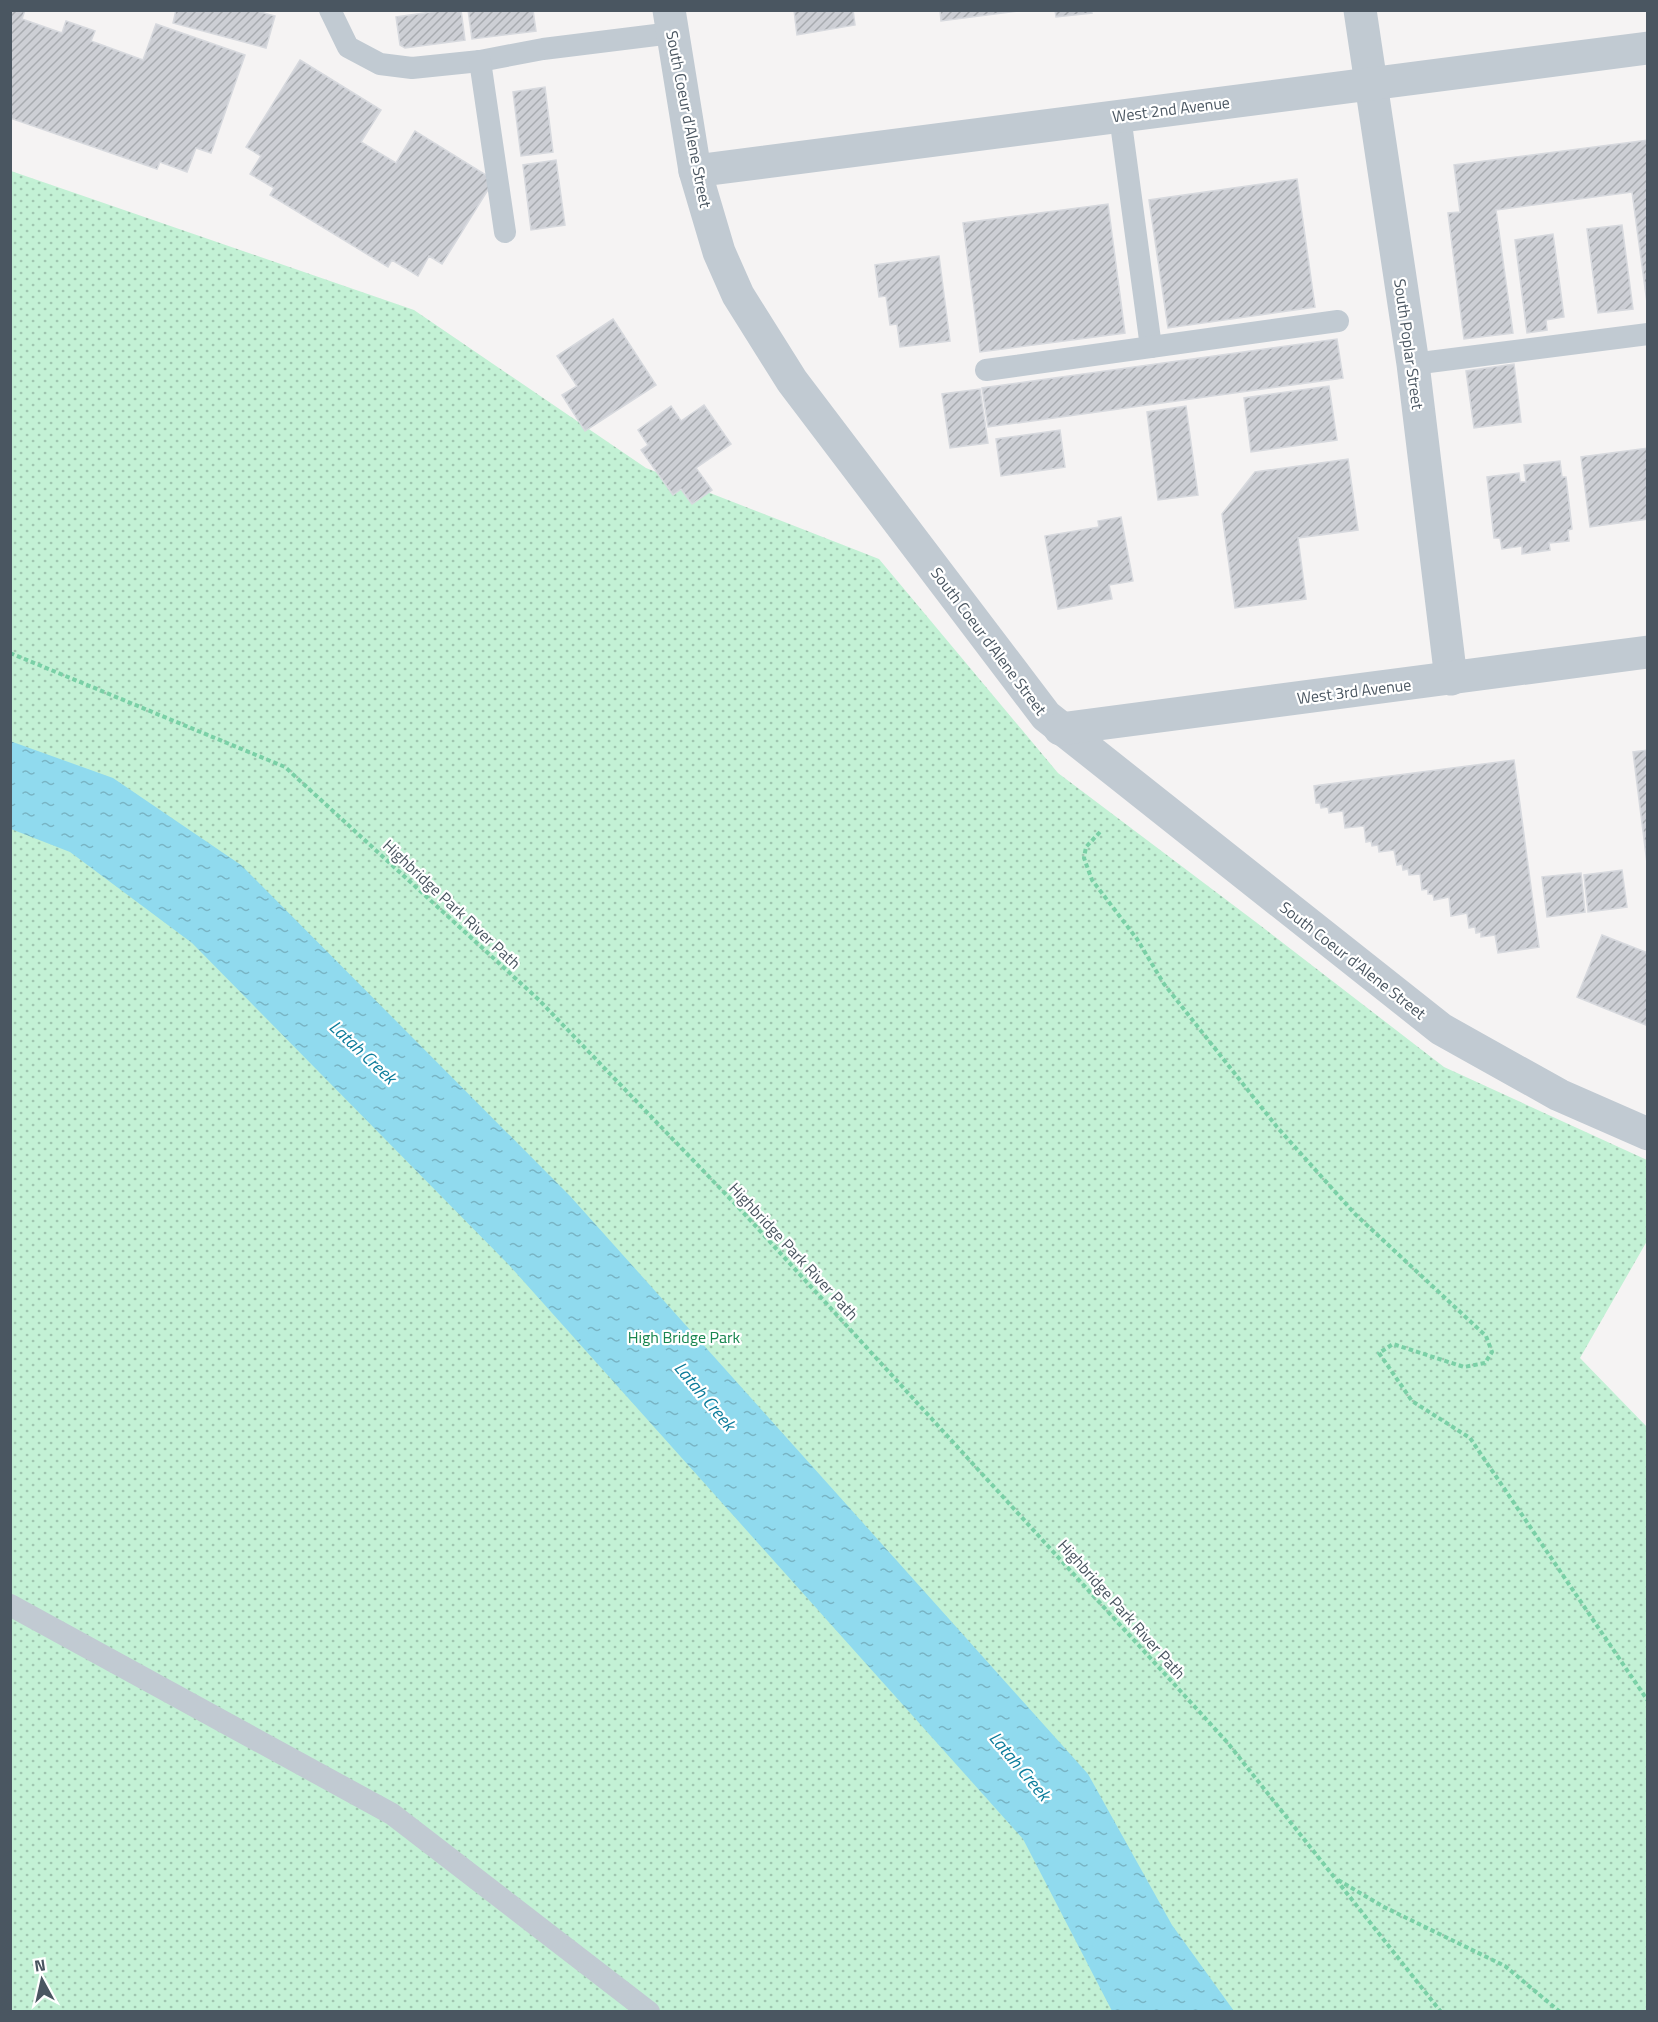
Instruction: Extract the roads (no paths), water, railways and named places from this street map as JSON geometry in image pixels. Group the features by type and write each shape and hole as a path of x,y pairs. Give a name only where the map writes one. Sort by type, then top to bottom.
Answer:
{"street":[{"name":"South Poplar Street","path":"1360,10 1413,364 1451,679"},
{"name":"South Coeur d'Alene Street","path":"670,22 695,171 719,252 738,295 792,381 1046,716 1441,1029 1559,1095 1647,1134"},
{"name":"West 2nd Avenue","path":"695,171 1647,48"},
{"name":"West 3rd Avenue","path":"1060,729 1647,652"}],"lane":[{"path":"330,10 348,47 380,64 412,68 480,61 670,22"},
{"path":"480,61 505,232"},
{"path":"1120,116 1152,347"},
{"path":"986,370 1338,321"},
{"path":"1413,364 1647,334"},
{"path":"10,1605 392,1814 649,2012"}],"water":[{"name":"Latah Creek","path":"10,741 113,778 241,865 570,1196 1088,1774 1172,1925 1234,2011 1112,2011 1023,1839 509,1265 192,943 70,852 11,829"}],"park label":[{"name":"High Bridge Park","path":"684,1337"}]}
